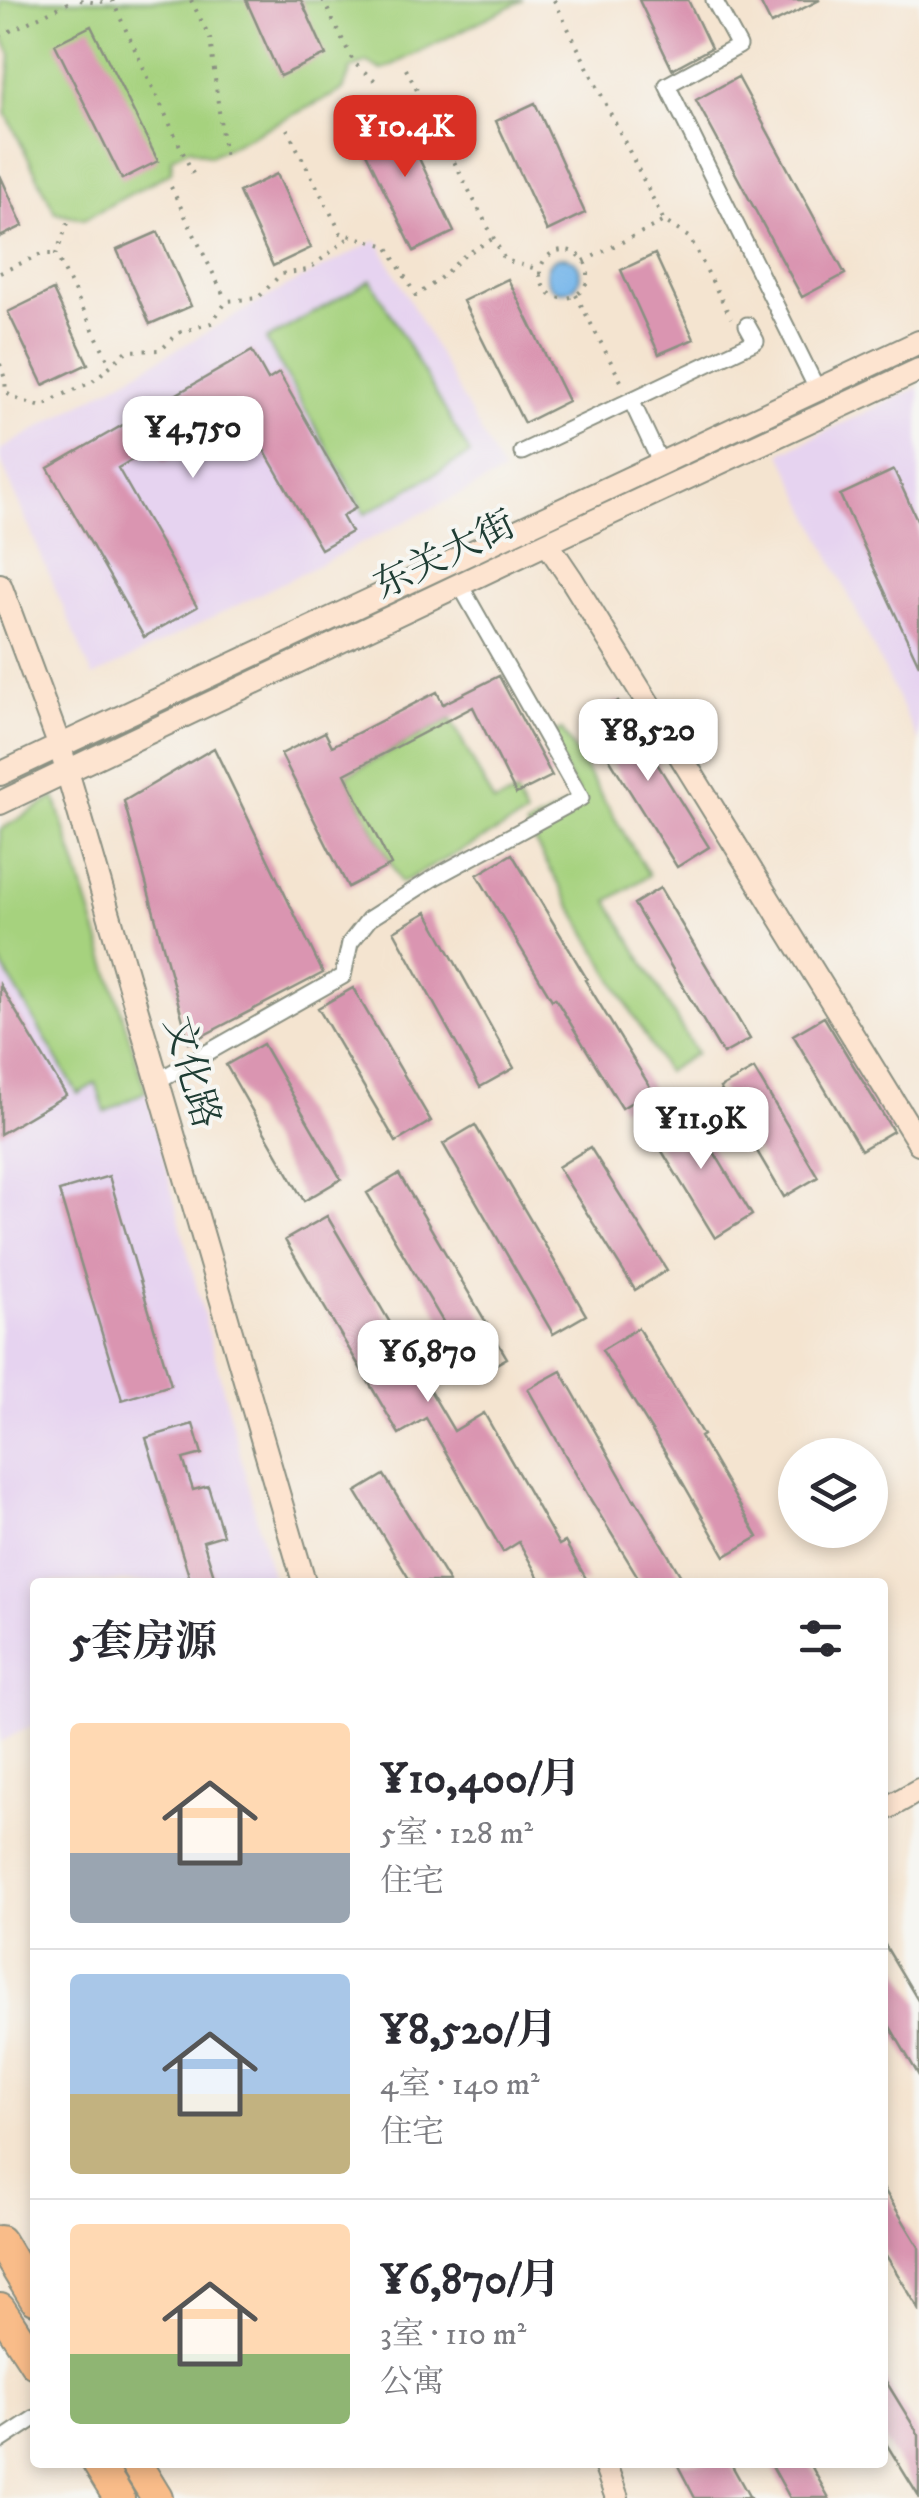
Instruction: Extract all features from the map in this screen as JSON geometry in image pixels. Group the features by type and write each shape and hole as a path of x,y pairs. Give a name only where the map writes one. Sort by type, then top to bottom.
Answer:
{"highway":[{"path":"0,2241 30,2291"},
{"path":"0,2309 30,2355"},
{"path":"101,2468 119,2498"},
{"path":"140,2468 158,2498"}],"main road":[{"name":"东关大街","path":"0,774 919,342"},
{"name":"东关大街","path":"0,803 919,370"},
{"path":"547,543 919,1143"},
{"name":"文化路","path":"0,585 60,747 303,1578"},
{"path":"888,1808 919,1790"},
{"path":"606,2468 617,2498"}],"street":[{"path":"714,0 739,46 667,84 818,390"},
{"path":"522,452 756,341 747,325"},
{"path":"631,400 661,464"},
{"path":"159,1080 343,976 350,943 370,920 435,877 581,798 460,586"},
{"path":"0,2441 30,2421"}],"path":[{"path":"0,36 77,0 111,0 194,176"},
{"path":"191,0 210,38 225,160"},
{"path":"323,0 354,63 378,83"},
{"path":"554,0 664,220 690,238 746,346"},
{"path":"406,69 506,260 540,270"},
{"path":"287,129 341,232 387,246 416,296 465,255 494,238"},
{"path":"171,187 227,302"},
{"path":"584,260 664,220"},
{"path":"68,223 56,254 111,365"},
{"path":"0,364 6,393 42,407 92,382 127,351 161,350 178,333 210,323 227,302 258,298 281,274 308,270 352,236"},
{"path":"563,250 584,260 588,276 576,295 561,298 547,292 540,270 548,256 563,250"},
{"path":"0,273 41,254 56,254"},
{"path":"576,295 631,400"}],"shaded area":[{"path":"377,240 503,473 93,677 0,459 0,450 286,287"},
{"path":"919,387 919,743 781,453"},
{"path":"0,962 77,1093 96,1083 105,1111 146,1091 272,1578 30,1578 30,1727 0,1742"}],"green space":[{"path":"0,0 523,0 382,70 366,62 351,69 343,90 210,156 190,148 172,157 171,172 84,219 55,212 6,113 11,55 0,32"},
{"path":"371,280 470,454 365,514 266,340"},
{"path":"451,719 494,803 516,794 526,816 401,883 346,776"},
{"path":"562,730 649,875 608,901 696,1053 666,1072 526,827 580,798 547,736"},
{"path":"55,797 146,1091 105,1112 96,1083 78,1094 0,962 0,830"}],"water":[{"path":"563,257 575,262 580,274 575,286 563,291 551,286 546,274 551,262"}],"building":[{"path":"246,0 301,0 326,55 280,76"},
{"path":"639,0 688,0 711,48 672,69"},
{"path":"759,0 820,0 771,24"},
{"path":"91,26 158,161 122,179 55,44"},
{"path":"738,77 845,274 802,297 696,100"},
{"path":"535,103 585,213 547,231 496,121"},
{"path":"396,110 454,232 414,251 355,130"},
{"path":"277,174 311,248 273,266 239,192"},
{"path":"0,175 23,226 0,237"},
{"path":"158,232 191,306 150,324 117,250"},
{"path":"655,254 694,339 659,354 621,270"},
{"path":"508,279 568,401 524,423 463,301"},
{"path":"53,290 88,364 43,385 8,312"},
{"path":"252,351 268,380 279,373 356,508 342,516 351,532 321,549 237,403 211,418 218,430 164,461 156,446 118,468 197,607 144,637 48,468"},
{"path":"894,470 919,524 919,665 840,495"},
{"path":"499,676 552,776 516,794 473,707 345,774 391,865 348,887 281,754 325,732 332,746 437,692 443,704"},
{"path":"618,701 709,847 677,867 586,721"},
{"path":"214,748 323,973 189,1043 124,801"},
{"path":"512,854 652,1090 622,1108 477,875"},
{"path":"660,888 750,1039 723,1054 634,904"},
{"path":"427,912 514,1068 480,1087 394,931"},
{"path":"0,985 66,1095 0,1134"},
{"path":"353,988 431,1121 396,1142 318,1008"},
{"path":"824,1017 893,1131 861,1150 793,1035"},
{"path":"263,1044 341,1179 304,1201 226,1065"},
{"path":"754,1069 818,1177 784,1197 720,1088"},
{"path":"687,1107 752,1215 715,1238 649,1130"},
{"path":"475,1125 586,1315 553,1334 443,1144"},
{"path":"590,1147 667,1270 635,1290 558,1167"},
{"path":"399,1174 507,1358 475,1376 367,1193"},
{"path":"109,1176 171,1385 122,1400 59,1191"},
{"path":"327,1216 454,1431 484,1413 559,1545 565,1542 586,1578 539,1578 519,1542 503,1552 426,1418 399,1434 285,1240"},
{"path":"638,1328 703,1435 700,1437 758,1537 725,1556 602,1350"},
{"path":"561,1371 682,1578 639,1578 528,1389"},
{"path":"193,1424 202,1454 183,1459 193,1490 208,1486 223,1535 203,1541 215,1578 190,1578 146,1438"},
{"path":"384,1475 447,1578 409,1578 356,1492"},
{"path":"888,1950 919,2002 919,2076 888,2023"},
{"path":"888,2196 919,2247 919,2309 888,2259"},
{"path":"888,2385 919,2435 919,2497 888,2447"},
{"path":"679,2468 733,2468 750,2498 695,2498"},
{"path":"773,2468 812,2468 829,2498 790,2498"}]}
